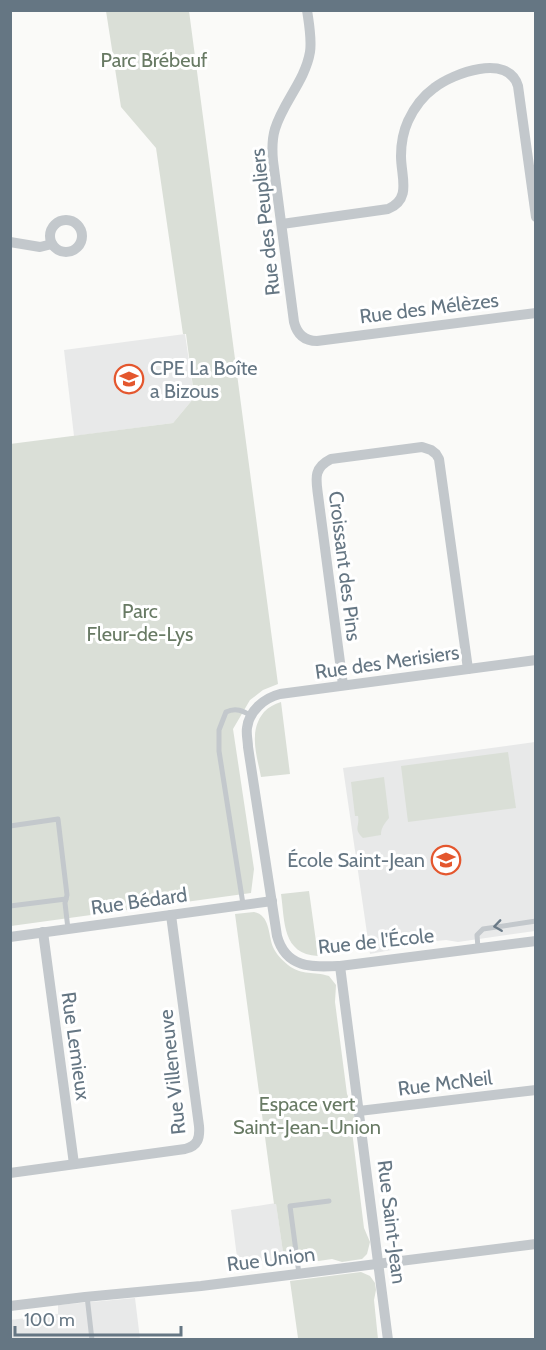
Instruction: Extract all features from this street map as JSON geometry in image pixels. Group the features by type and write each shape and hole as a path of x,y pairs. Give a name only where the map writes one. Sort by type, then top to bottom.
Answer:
{"street":[{"name":"Rue des Peupliers","path":"307,10 310,41 307,65 275,128 273,161 296,330 301,337 308,340 327,340"},
{"path":"282,224 393,207 401,199 404,189 401,156 404,132 420,101 436,86 457,75 493,68 510,72 518,86 536,217"},
{"path":"10,242 40,247 52,244"},
{"name":"Rue des Mélèzes","path":"327,340 536,313"},
{"name":"Croissant des Pins","path":"342,685 317,473 322,464 331,459 399,449 426,448 436,454 441,464 468,669"},
{"name":"Rue des Merisiers","path":"252,716 259,705 274,696 536,660"},
{"name":"Rue de l'École","path":"252,716 248,723 247,736 272,901 279,942 293,960 306,965 340,966 536,941"},
{"name":"Rue Bédard","path":"10,937 272,901"},
{"name":"Rue Villeneuve","path":"10,1173 185,1149 192,1147 198,1140 199,1126 171,915"},
{"name":"Rue Lemieux","path":"43,932 74,1164"},
{"name":"Rue Saint-Jean","path":"340,966 388,1340"},
{"name":"Rue McNeil","path":"359,1112 536,1090"},
{"name":"Rue Union","path":"10,1306 87,1296 201,1286 536,1244"}],"lane":[{"path":"243,905 221,762 219,730 226,712 230,710 240,710 252,716"},
{"path":"10,826 58,819 68,895 65,903 68,929"},
{"path":"10,906 66,899"},
{"path":"478,948 477,935 483,929 536,921"},
{"path":"298,1274 290,1206 329,1201"},
{"path":"87,1296 92,1340"}],"shaded area":[{"name":"CPE La Boîte a Bizous","path":"185,334 194,395 173,423 74,436 64,350"},
{"name":"École Saint-Jean","path":"535,742 535,931 458,942 446,940 398,945 391,950 370,954 343,768"},
{"path":"276,1203 284,1259 238,1265 231,1210"},
{"path":"135,1298 140,1339 11,1339 10,1320 58,1314 58,1305"}],"green space":[{"name":"Parc Fleur-de-Lys","path":"106,11 189,11 278,684 263,690 250,700 233,729 254,869 251,893 11,926 10,444 173,423 194,395 156,148 121,107"},
{"path":"281,702 290,774 261,777 255,744 256,727 264,712"},
{"path":"508,752 516,808 408,822 401,766"},
{"path":"384,777 389,818 383,826 381,835 363,838 358,830 358,816 355,816 351,782"},
{"path":"309,891 318,956 306,954 292,943 283,915 281,894"},
{"name":"Espace vert Saint-Jean-Union","path":"254,912 266,921 273,947 286,963 298,971 329,976 336,985 335,1002 347,1094 353,1108 352,1131 364,1228 370,1242 367,1254 362,1259 342,1262 332,1259 285,1266 276,1204 274,1204 235,914"},
{"path":"361,1272 370,1276 375,1283 374,1300 378,1339 289,1340 298,1338 290,1281"}],"place":[{"name":"CPE La Boîte a Bizous","path":"129,379"},
{"name":"École Saint-Jean","path":"446,860"}],"park label":[{"name":"Parc Brébeuf","path":"154,60"}]}
